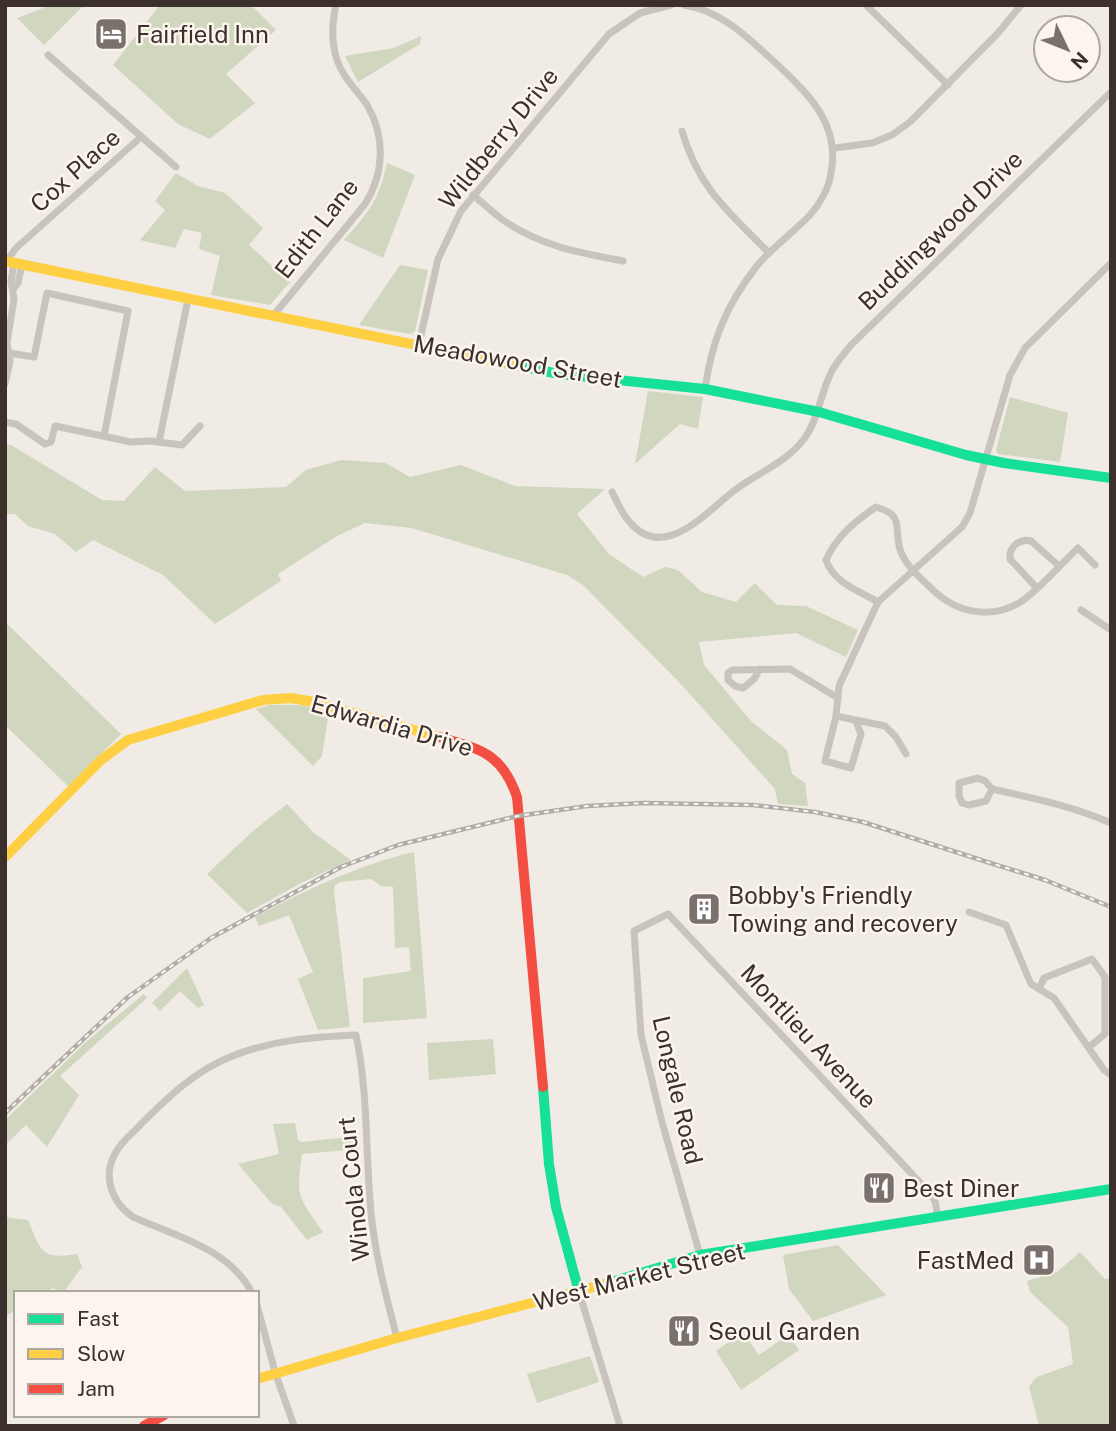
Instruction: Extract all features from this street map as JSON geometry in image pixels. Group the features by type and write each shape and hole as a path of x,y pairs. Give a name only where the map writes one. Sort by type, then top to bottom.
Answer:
{"main road":[{"name":"Meadowood Street","path":"12,263 559,373 705,388 819,412 985,459 1111,478"},
{"name":"Edwardia Drive","path":"5,858 115,748 143,734 263,700 291,698 314,702 470,746 496,759 511,779 517,797 549,1164 556,1207 579,1292"},
{"name":"West Market Street","path":"259,1378 397,1338 579,1292 700,1255 1111,1189"},
{"path":"144,1426 160,1417"}],"street":[{"name":"Edith Lane","path":"273,316 365,204 374,187 380,166 378,135 372,116 347,80 336,58 332,23 335,5"},
{"name":"Wildberry Drive","path":"419,344 438,259 450,230 473,195 609,34 640,13 671,5"},
{"path":"684,5 724,20 742,32 787,74 818,108 835,148 830,179 821,200 811,214 769,253 745,281 722,320 709,361 705,388"},
{"path":"866,5 948,85"},
{"path":"835,148 872,143 892,135 910,122 998,33 1021,5"},
{"path":"48,55 176,167"},
{"name":"Buddingwood Drive","path":"612,492 635,527 660,537 673,535 691,527 735,490 795,450 819,412 832,370 851,345 1111,92"},
{"path":"682,131 689,155 707,188 769,253"},
{"name":"Cox Place","path":"5,384 13,288 18,283 12,263 16,248 141,137"},
{"path":"473,195 503,221 544,243 569,251 623,261"},
{"path":"856,721 861,734 851,768 825,761 836,716 839,686 878,601 962,527 970,513 1010,374 1025,348 1111,263"},
{"path":"9,353 34,357 47,293 128,311 104,436"},
{"path":"159,442 188,299"},
{"path":"5,422 16,424 45,444 51,442 55,426 131,442 182,445 200,426"},
{"path":"878,601 841,581 830,572 826,560 833,545 876,507 890,511 898,524 897,539 901,554 912,570 948,604 972,612 1000,611 1020,603 1078,548 1095,565"},
{"path":"1036,587 1010,559 1015,545 1022,540 1031,541 1059,566"},
{"path":"1081,610 1111,630"},
{"path":"760,669 789,669 838,698"},
{"path":"836,716 885,726 896,737 906,754"},
{"path":"992,789 986,801 970,805 962,803 959,796 959,783 978,778 992,789 1044,801 1111,823"},
{"path":"969,912 1006,925 1031,984 1054,998 1104,1070 1111,1075"},
{"name":"Montlieu Avenue","path":"634,931 668,914 927,1189 935,1201 938,1216"},
{"name":"Longale Road","path":"634,931 641,1035 662,1122 700,1255"},
{"path":"1039,989 1044,978 1092,959 1105,977 1105,1034 1089,1047"},
{"name":"Winola Court","path":"251,1291 242,1277 221,1257 133,1217 121,1207 110,1185 112,1159 121,1145 175,1091 227,1058 265,1044 356,1035 372,1222 381,1275 397,1338"},
{"path":"579,1292 620,1426"},
{"path":"259,1312 275,1372 294,1426"}],"green space":[{"path":"51,5 84,5 44,45 17,18"},
{"path":"160,5 251,5 276,30 226,74 255,103 210,139 178,124 113,65"},
{"path":"421,36 420,44 358,82 345,56 394,48"},
{"path":"387,163 415,175 383,258 344,240 372,205"},
{"path":"176,173 198,186 225,193 263,228 249,245 290,282 270,305 211,295 220,256 199,249 202,233 184,229 175,248 140,240 165,210 155,201"},
{"path":"400,265 428,270 415,331 410,334 359,325"},
{"path":"648,391 703,397 698,429 680,424 635,464"},
{"path":"1010,397 1068,413 1060,462 998,454 996,450"},
{"path":"5,444 11,445 102,500 124,501 155,467 185,491 286,487 306,470 341,460 385,463 410,477 461,465 515,486 605,489 577,514 609,554 643,577 665,567 678,570 702,592 736,602 755,583 777,605 806,606 858,630 846,657 796,633 699,642 704,665 751,721 787,750 792,774 805,783 808,806 778,804 775,789 679,682 583,585 567,575 412,528 365,523 337,536 278,574 281,581 215,624 163,575 93,540 76,552 55,534 28,526 15,514 5,514"},
{"path":"5,622 121,734 68,786 5,725"},
{"path":"269,705 301,705 329,711 322,756 313,766 256,709"},
{"path":"287,804 314,833 351,860 301,883 247,913 207,874"},
{"path":"414,852 427,1018 363,1023 363,978 411,971 409,947 395,948 393,887 381,886 371,879 340,882 335,885 334,892 350,1027 318,1030 298,979 313,972 289,915 259,926 255,917 333,879"},
{"path":"187,968 204,1005 198,1008 180,991 160,1011 152,1003"},
{"path":"144,994 147,998 60,1076 79,1095 47,1147 26,1125 5,1145 5,1120 87,1041"},
{"path":"493,1039 496,1074 429,1080 427,1043"},
{"path":"295,1123 298,1140 302,1142 358,1136 359,1149 302,1154 299,1189 308,1211 323,1232 307,1240 281,1207 272,1204 238,1164 279,1154 273,1124"},
{"path":"5,1217 28,1220 44,1251 56,1256 77,1254 82,1267 64,1291 53,1288 48,1291 14,1291 14,1311 5,1316"},
{"path":"838,1245 886,1295 813,1321 789,1289 783,1255"},
{"path":"1080,1252 1105,1279 1111,1278 1111,1426 1039,1426 1029,1386 1037,1377 1073,1364 1068,1327 1030,1292 1027,1281 1057,1272"},
{"path":"743,1332 759,1355 788,1335 799,1350 741,1390 716,1351"},
{"path":"590,1356 599,1382 537,1403 527,1374"}],"railway":[{"path":"5,1113 128,997 211,938 341,867 398,845 518,816 587,806 644,803 753,805 815,812 863,822 1045,880 1111,907"}],"traffic: fast":[{"path":"519,366 559,374 705,389 819,412 966,455 1111,478"},
{"path":"543,1087 549,1164 556,1207 579,1292"},
{"path":"605,1284 700,1255 1111,1189"}],"traffic: slow":[{"path":"5,261 519,366"},
{"path":"5,857 101,760 128,740 263,700 291,698 314,702 439,737"},
{"path":"259,1378 397,1338 605,1284"}],"traffic: jam":[{"path":"439,737 488,755 504,771 517,797 543,1087"},
{"path":"144,1426 160,1417"}],"place":[{"name":"Fairfield Inn","path":"111,34"},
{"name":"Bobby's Friendly Towing and recovery","path":"704,909"},
{"name":"Best Diner","path":"879,1188"},
{"name":"FastMed","path":"1039,1260"},
{"name":"Seoul Garden","path":"684,1331"}]}
